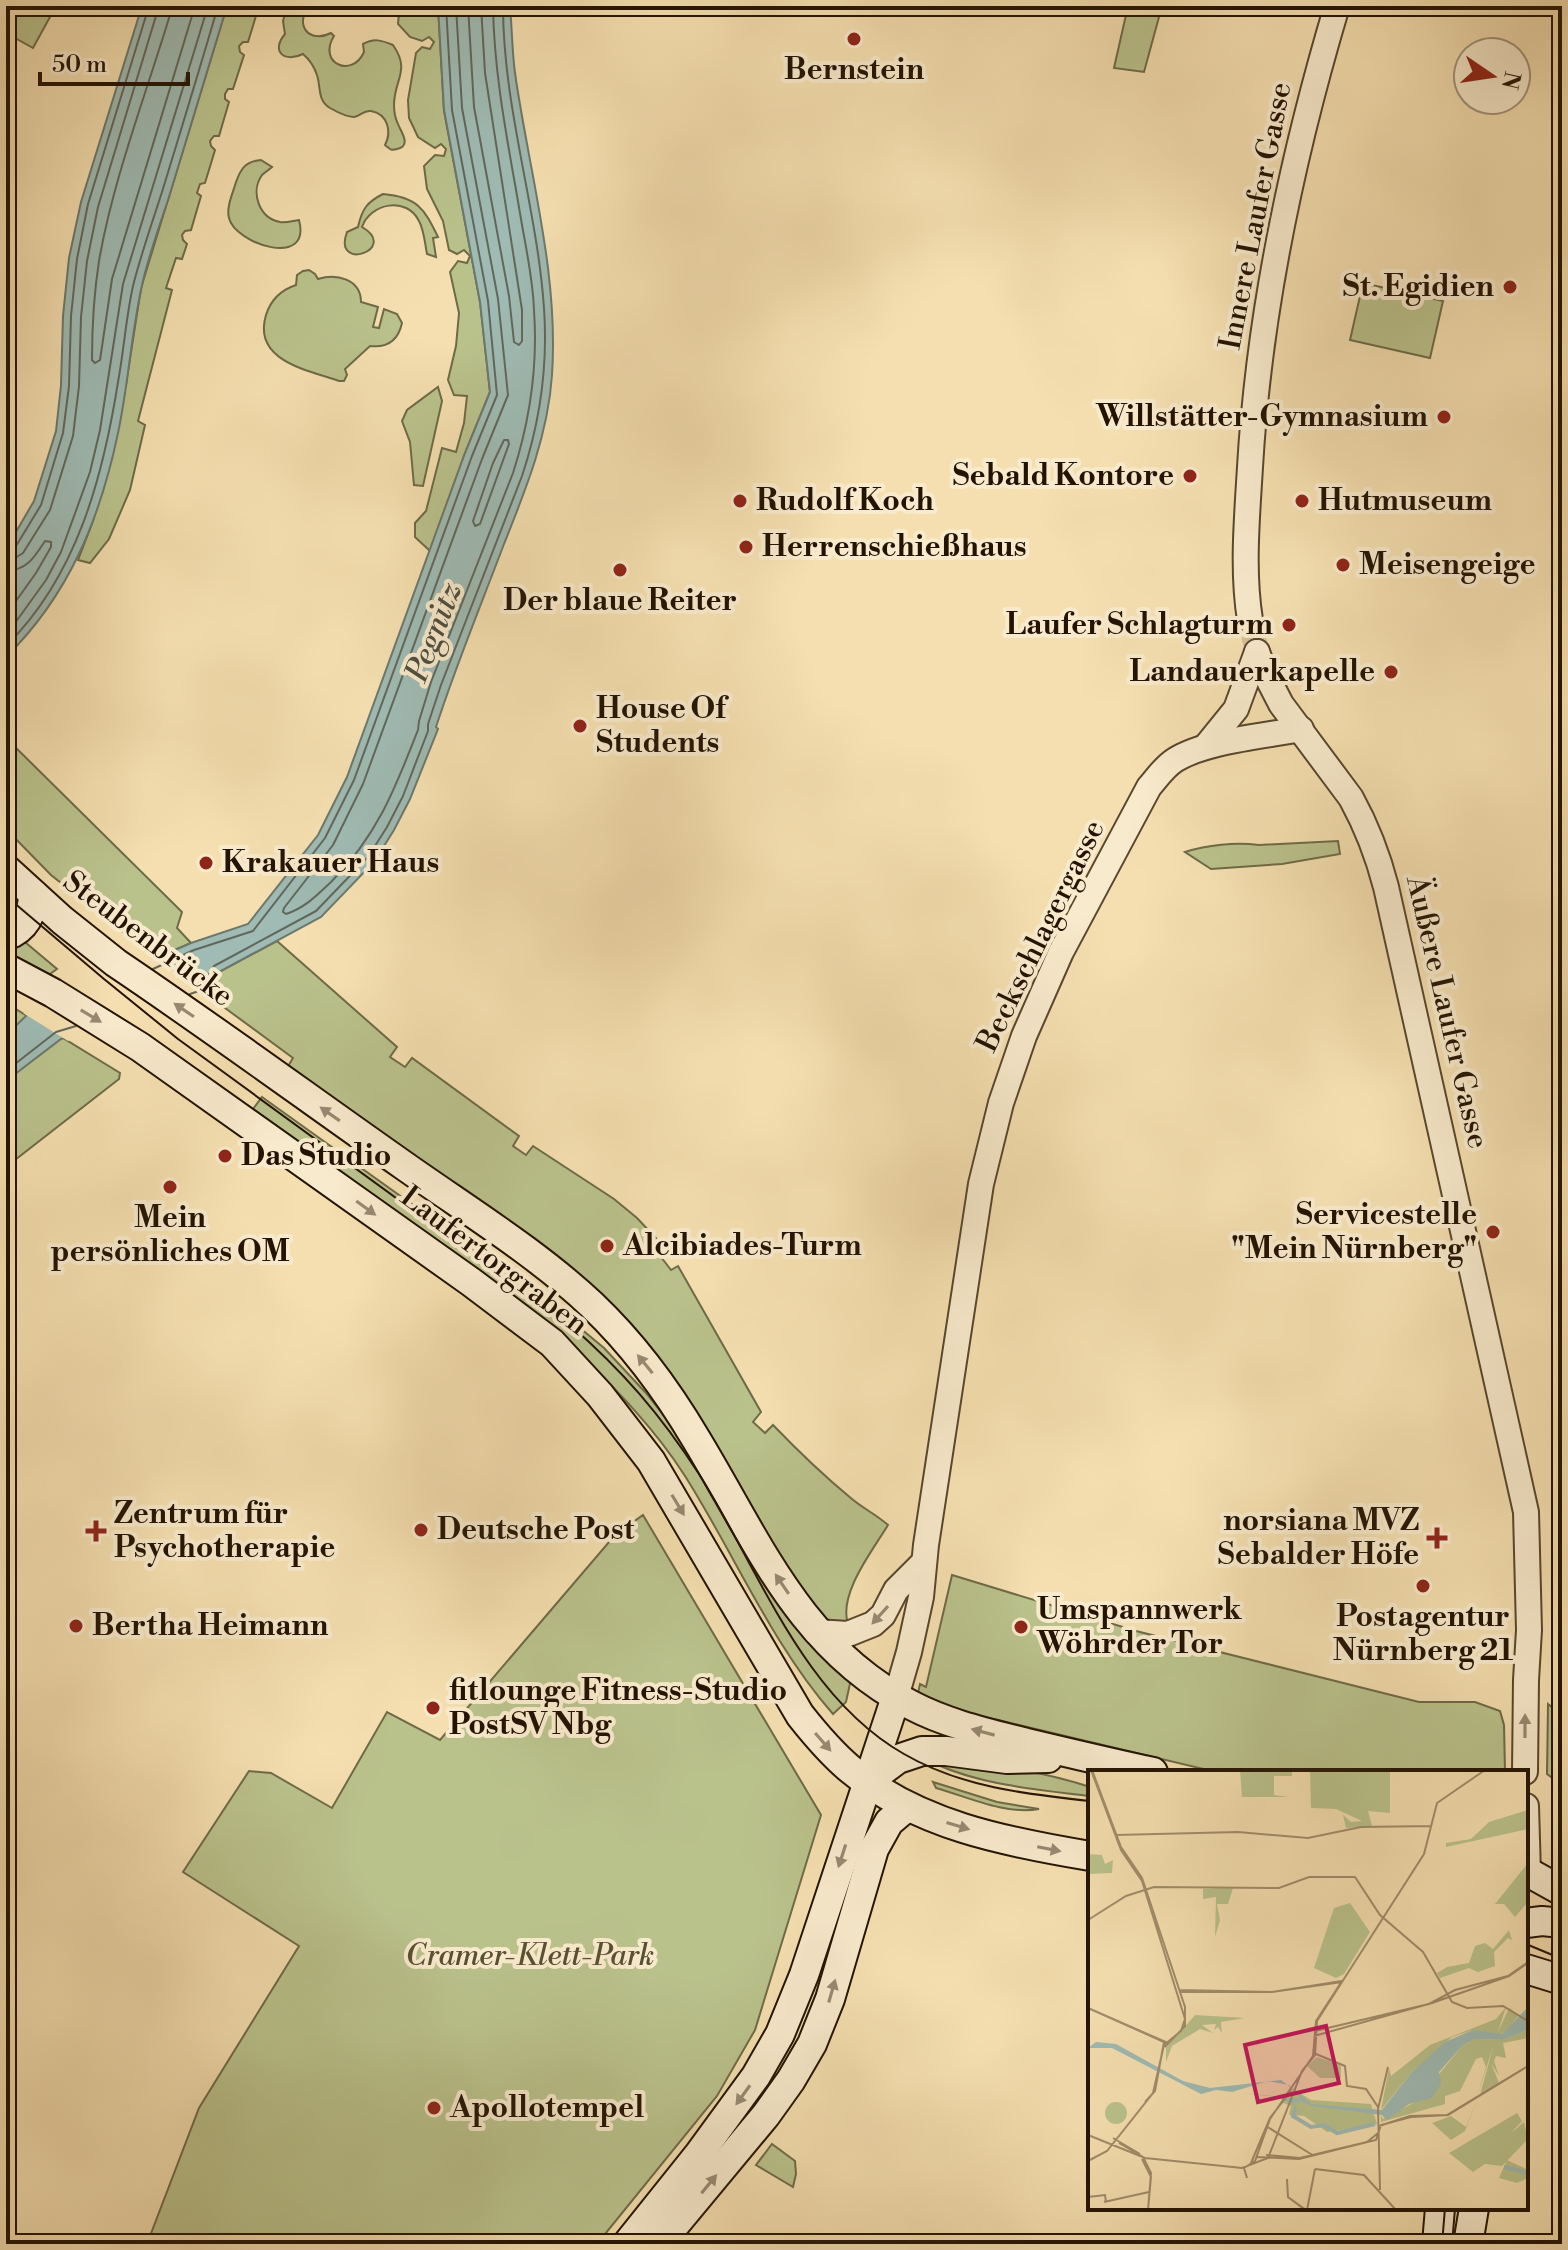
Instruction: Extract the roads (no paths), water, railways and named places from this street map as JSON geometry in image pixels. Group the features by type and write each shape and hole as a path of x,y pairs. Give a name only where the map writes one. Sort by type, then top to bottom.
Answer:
{"main road":[{"name":"Steubenbrücke","path":"6,869 108,956 220,1036"},
{"name":"Steubenbrücke","path":"6,936 18,930 27,920 33,894"},
{"name":"Laufertorgraben","path":"6,968 106,1025 159,1060 530,1326 570,1360 651,1461 800,1715 831,1752 866,1782 909,1808 942,1821 1032,1846 1088,1856"},
{"name":"Laufertorgraben","path":"220,1036 518,1247 574,1289 604,1317 632,1347 673,1402 774,1572 816,1632 847,1663 896,1697 928,1713 966,1727 1086,1757"},
{"path":"627,2244 699,2154 774,2048 799,1989 896,1697"},
{"path":"866,1782 898,1759 930,1750 1007,1759 1086,1757 1144,1770"},
{"path":"659,2244 766,2115 807,2053 830,1999 874,1849 889,1822 909,1808"},
{"path":"1528,1878 1562,1891"},
{"path":"1528,1923 1562,1923"},
{"path":"1528,1970 1562,1980"},
{"path":"1437,2244 1440,2210"},
{"path":"1468,2244 1474,2210"}],"street":[{"name":"Innere Laufer Gasse","path":"1250,620 1246,521 1263,333 1276,250 1335,12"},
{"name":"Äußere Laufer Gasse","path":"1206,746 1236,709 1257,652 1275,694 1351,798 1381,868 1526,1512 1529,1580 1525,1770"},
{"path":"1206,746 1301,729"},
{"name":"Beckschlagergasse","path":"896,1697 921,1597 981,1184 1011,1070 1061,952 1149,787 1173,761 1206,746"},
{"path":"816,1632 848,1634 873,1624 883,1615 896,1590 925,1553"}],"water":[{"path":"142,6 227,6 144,278 121,415 102,496 79,554 64,582 48,608 6,657 6,549 34,501 56,431 69,258 81,202"},
{"name":"Pegnitz","path":"438,6 510,6 515,73 547,261 553,337 552,375 546,419 528,482 410,799 374,862 321,917 217,973 204,999 61,1039 6,1081 6,1035 27,1015 191,943 248,924 318,835 347,777 490,392 480,302 444,110"}],"tunnel":[{"path":"1250,620 1257,652"}],"tram line":[{"path":"6,896 178,1039 569,1324 607,1359 655,1413 699,1474 763,1589 810,1665 837,1699 868,1729 904,1754 971,1782 1018,1792 1088,1801"},
{"path":"1528,1945 1562,1959"},
{"path":"1442,2244 1445,2210"}],"place":[{"name":"Bernstein","path":"854,39"},
{"name":"St. Egidien","path":"1510,287"},
{"name":"Willstätter-Gymnasium","path":"1444,417"},
{"name":"Sebald Kontore","path":"1190,476"},
{"name":"Rudolf Koch","path":"740,501"},
{"name":"Hutmuseum","path":"1302,501"},
{"name":"Herrenschießhaus","path":"746,547"},
{"name":"Meisengeige","path":"1343,565"},
{"name":"Der blaue Reiter","path":"620,570"},
{"name":"Laufer Schlagturm","path":"1289,625"},
{"name":"Landauerkapelle","path":"1391,672"},
{"name":"House Of Students","path":"580,726"},
{"name":"Krakauer Haus","path":"206,863"},
{"name":"Das Studio","path":"225,1156"},
{"name":"Mein persönliches OM","path":"170,1187"},
{"name":"Servicestelle \"Mein Nürnberg\"","path":"1493,1232"},
{"name":"Alcibiades-Turm","path":"607,1246"},
{"name":"Deutsche Post","path":"421,1530"},
{"name":"Zentrum für Psychotherapie","path":"96,1531"},
{"name":"norsiana MVZ Sebalder Höfe","path":"1437,1538"},
{"name":"Postagentur Nürnberg 21","path":"1423,1586"},
{"name":"Bertha Heimann","path":"76,1626"},
{"name":"Umspannwerk Wöhrder Tor","path":"1021,1627"},
{"name":"fitlounge Fitness-Studio PostSV Nbg","path":"433,1708"},
{"name":"Apollotempel","path":"434,2108"}],"park label":[{"name":"Cramer-Klett-Park","path":"530,1956"}]}
